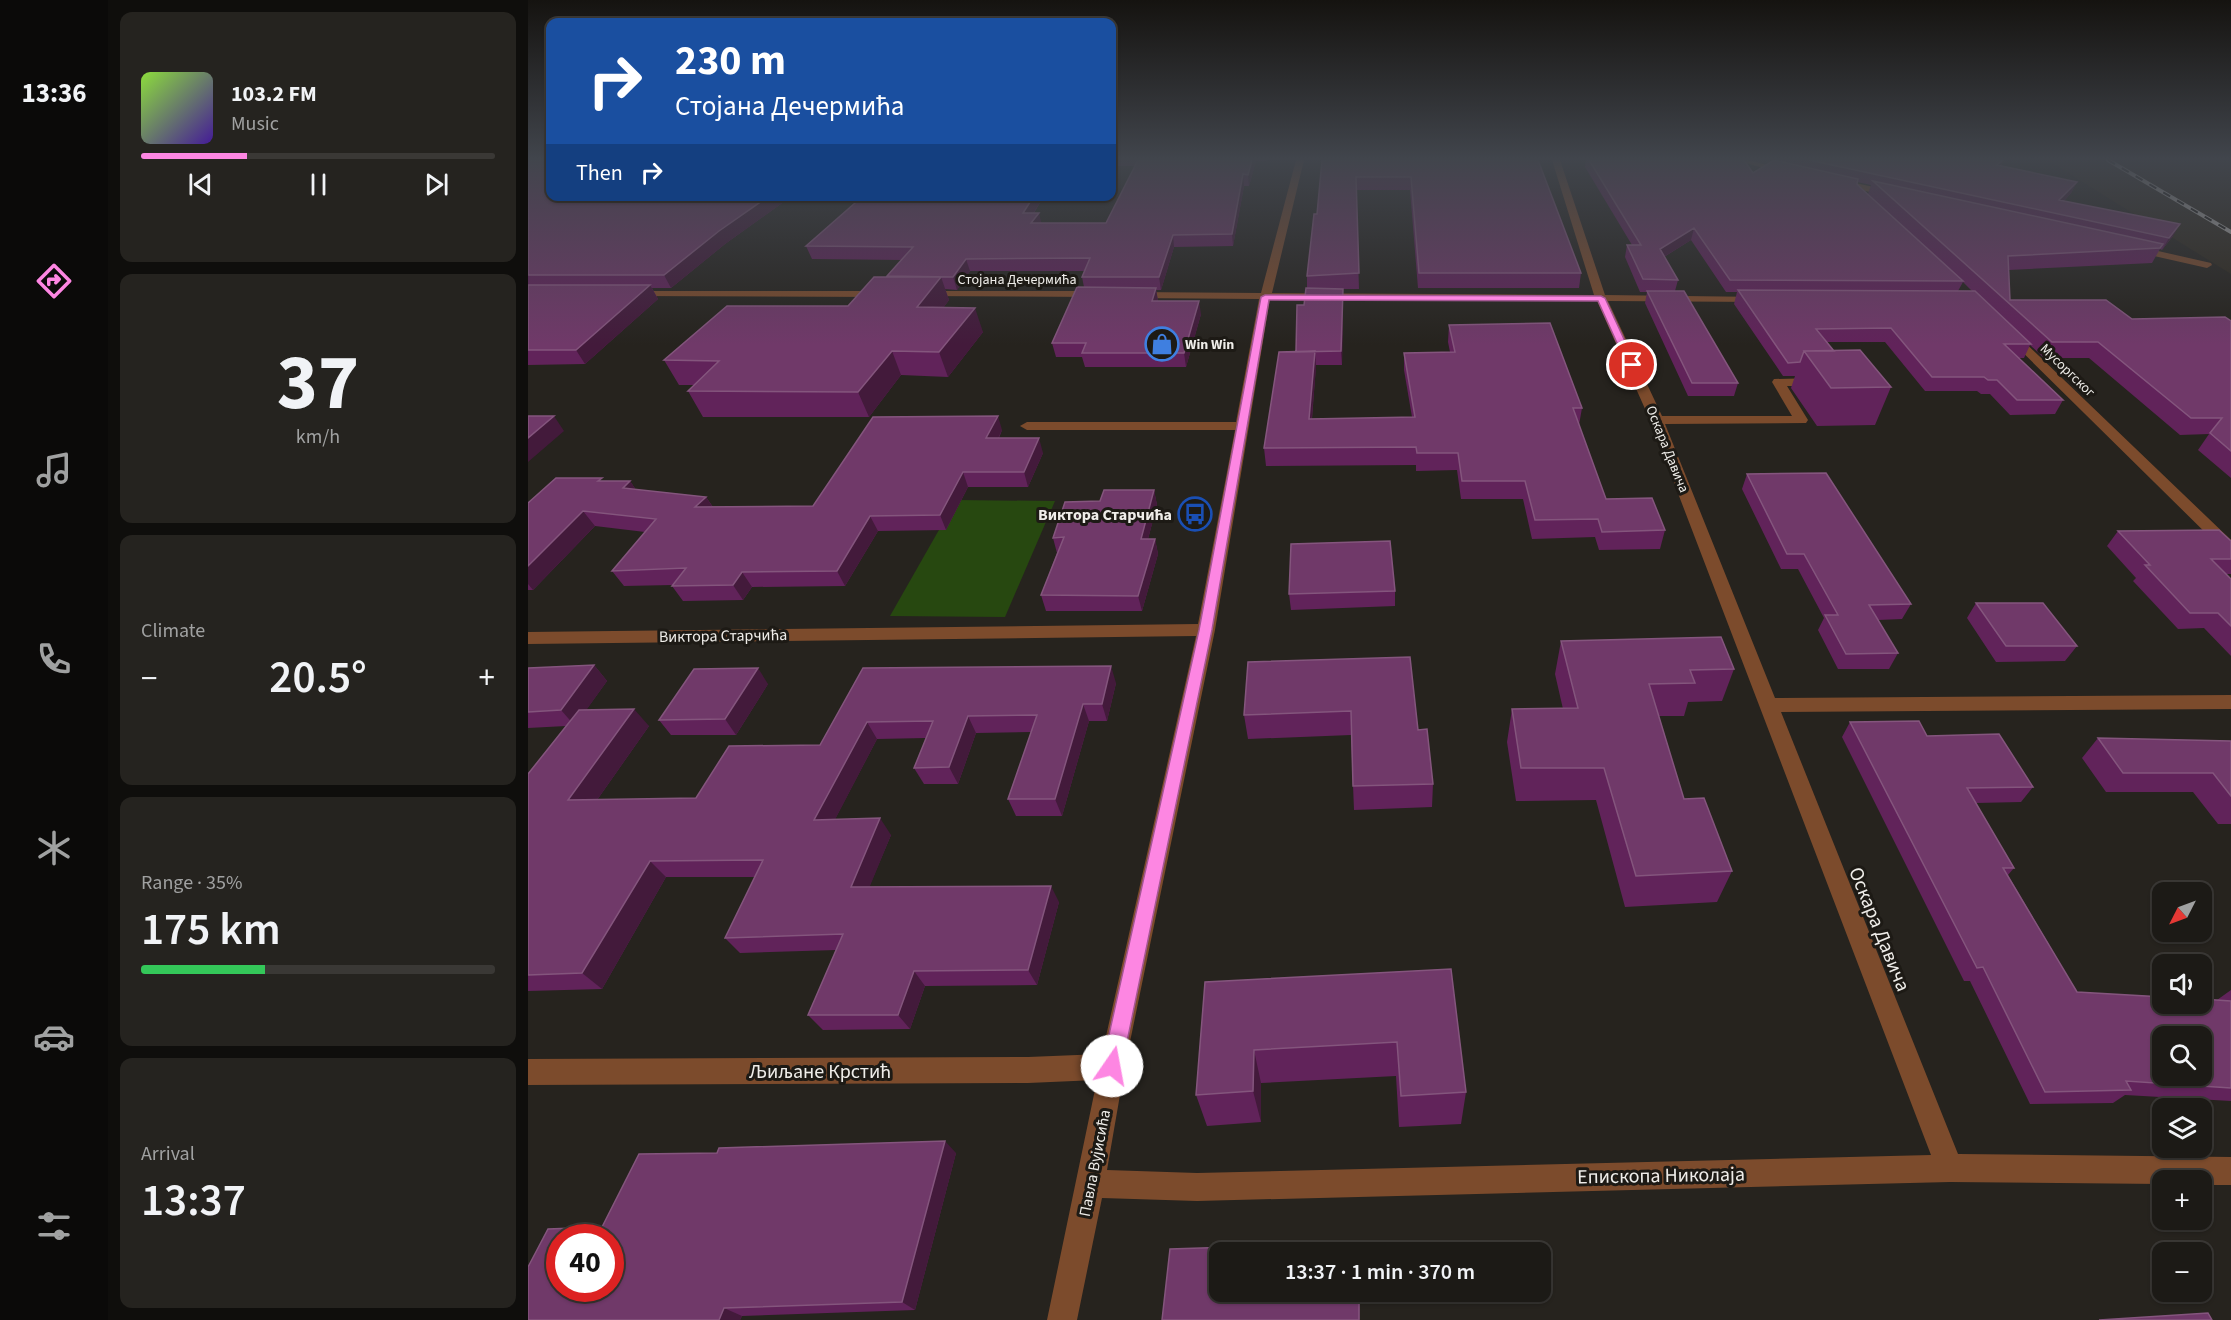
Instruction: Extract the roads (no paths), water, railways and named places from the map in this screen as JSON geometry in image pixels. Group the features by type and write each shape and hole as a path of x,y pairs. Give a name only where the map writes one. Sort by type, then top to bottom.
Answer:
{"street":[{"name":"Павла Вујисића","path":"1062,1320 1091,1184 1112,1066 1206,630 1265,297 1284,222"},
{"name":"Оскара Давича","path":"1576,222 1601,298 1657,420 1950,1168"},
{"path":"2127,247 2207,265"},
{"name":"Стојана Дечермића","path":"621,293 1766,298"},
{"name":"Мусоргског","path":"1999,324 2231,549"},
{"path":"1657,420 1801,420 1778,382 1834,382"},
{"path":"1027,426 1242,426"},
{"name":"Виктора Старчића","path":"528,638 1206,630"},
{"path":"1767,705 2231,702"},
{"name":"Љиљане Крстић","path":"528,1072 1028,1070 1112,1066"},
{"name":"Епископа Николаја","path":"1091,1184 1197,1187 1950,1168 2231,1171"}],"railway":[{"path":"2213,222 2231,232"}],"place":[{"name":"Win Win","path":"1162,344"},
{"name":"Виктора Старчића","path":"1195,514"}]}
